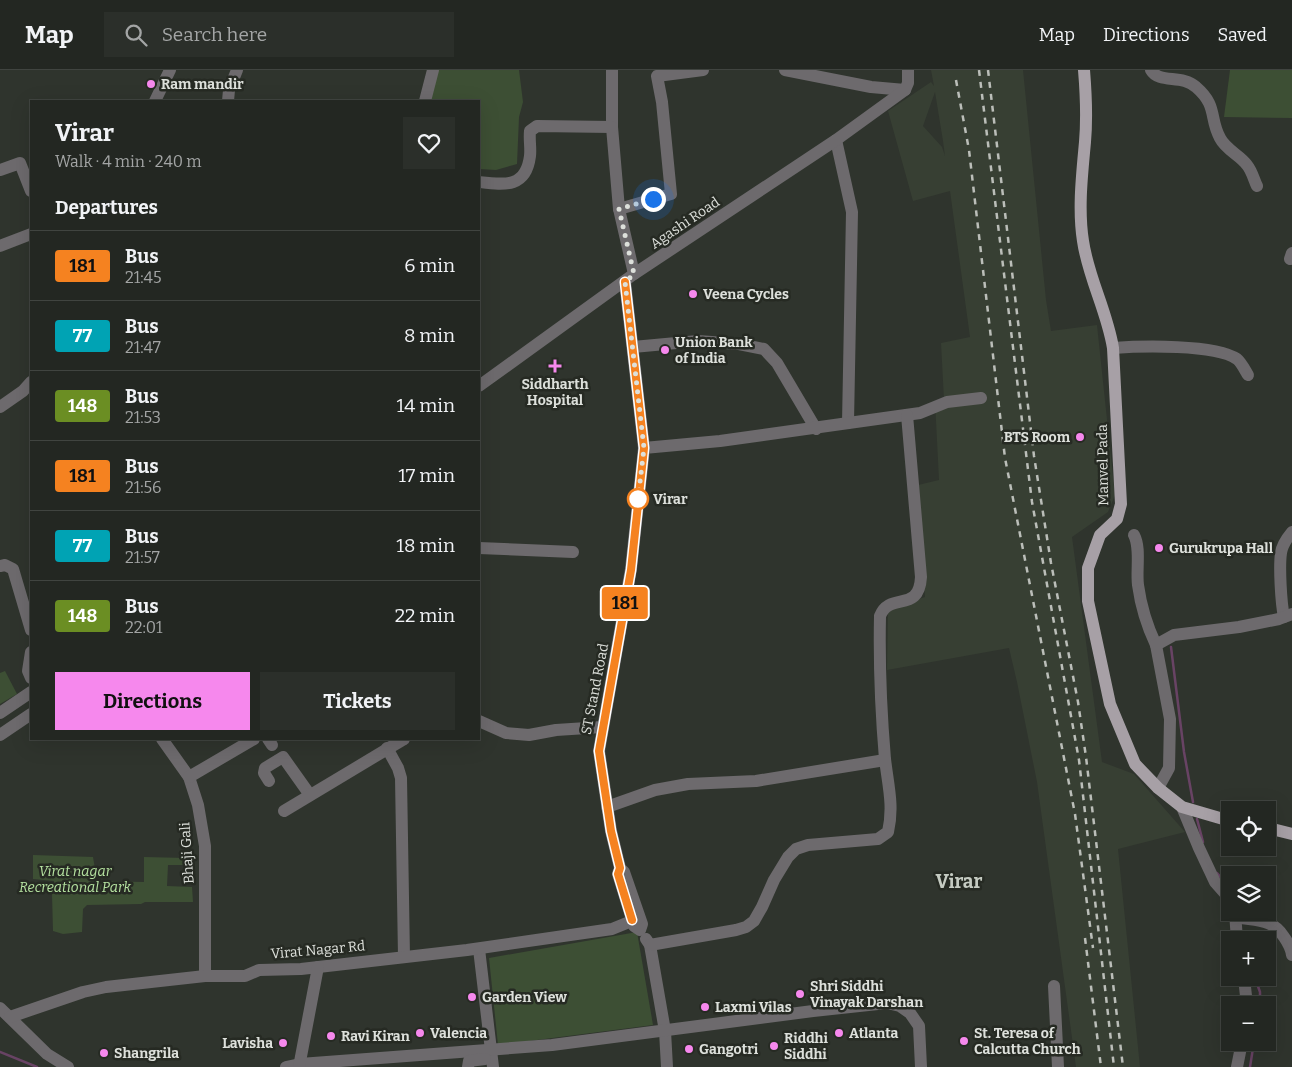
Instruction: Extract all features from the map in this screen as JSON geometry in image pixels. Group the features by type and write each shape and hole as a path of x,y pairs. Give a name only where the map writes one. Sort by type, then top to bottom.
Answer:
{"main road":[{"name":"Manvel Pada","path":"1084,70 1085,140 1081,205 1083,240 1086,258 1108,324 1113,348 1121,504 1117,519 1100,535 1088,568 1088,601 1110,704 1135,764 1158,788 1182,807 1221,818"},
{"path":"1276,830 1292,834"}],"street":[{"path":"155,100 170,70"},
{"path":"228,100 229,90 237,70"},
{"path":"424,100 433,70"},
{"name":"ST Stand Road","path":"612,70 612,127 619,209 630,278 633,347 644,448 631,570 599,751 611,831 620,868 624,872 637,924 650,946"},
{"path":"619,209 671,194 659,74 702,70"},
{"path":"784,70 871,87 905,90 908,83 908,70"},
{"path":"1151,70 1153,74 1162,78 1184,79 1206,96 1212,109 1219,137 1248,166 1257,186"},
{"name":"Agashi Road","path":"480,385 630,278 836,140 905,90"},
{"path":"480,182 509,183 520,180 527,171 530,154 530,132 537,126 612,127"},
{"path":"836,140 852,212 848,423"},
{"path":"0,170 20,164 30,189"},
{"path":"0,246 30,234"},
{"path":"633,347 698,342 739,344 764,349 777,363 816,428"},
{"path":"1113,348 1179,348 1216,351 1238,359 1248,375"},
{"path":"0,407 27,387"},
{"path":"644,448 720,441 907,415 920,413 947,402 981,398"},
{"path":"667,1067 665,1031 650,946 746,927 754,921 774,880 788,857 796,849 808,844 878,838 888,832 891,818 891,800 882,702 880,616 883,609 889,605 906,601 915,596 921,582 907,415"},
{"path":"1156,645 1174,635 1238,627 1288,615 1282,607 1281,553 1287,538 1292,532"},
{"path":"1134,536 1138,546 1137,568 1141,600 1147,625 1156,645 1170,719 1169,768 1158,788"},
{"path":"480,548 573,552"},
{"path":"0,566 5,565 13,569 30,624"},
{"path":"30,658 28,671 30,676"},
{"path":"0,713 30,693"},
{"path":"0,736 30,715"},
{"path":"480,721 506,733 529,735 556,730 602,726"},
{"name":"Bhaji Gali","path":"163,740 189,778 198,805 205,846 205,976"},
{"path":"189,778 252,740"},
{"path":"283,805 402,740"},
{"path":"388,748 401,778 404,957"},
{"path":"269,781 264,773 265,768 283,758 308,792"},
{"path":"607,807 655,790 688,784 756,781 886,760"},
{"path":"1182,807 1215,882 1221,889"},
{"path":"1264,921 1273,924 1280,930 1292,949"},
{"name":"Virat Nagar Rd","path":"318,971 404,957 480,953 637,924"},
{"path":"10,1017 82,992 106,987 205,976 245,976 259,979 480,953 490,1061"},
{"path":"299,1066 318,971"},
{"path":"1054,986 1058,1067"},
{"path":"286,1067 490,1061 552,1045 887,1003 900,1006 910,1013 919,1026 921,1067"},
{"path":"0,1008 47,1054 68,1067"},
{"path":"1237,1067 1240,1051"},
{"path":"468,1067 469,1061 483,1058 490,1061"}],"shaded area":[{"path":"931,70 1023,70 1046,300 1051,331 1097,325 1115,495 1108,512 1072,537 1102,762 1134,774 1185,832 1118,849 1140,1067 1076,1067 1037,782 1009,648 887,670 888,613 897,606 925,597 918,485 939,480 935,401 944,400 941,343 970,337 950,191 913,201 888,111 931,82 934,86","holes":["935,92 945,156 942,147 923,126"]}],"green space":[{"path":"438,70 519,70 523,102 519,117 517,164 496,170 480,169 480,100 429,100"},
{"path":"1230,70 1292,70 1292,118 1224,117"},
{"path":"5,671 17,694 0,704 0,673"},
{"name":"Virat nagar Recreational Park","path":"33,855 93,857 97,881 144,882 144,857 186,858 186,865 168,865 167,886 192,887 193,902 87,905 83,909 82,932 63,934 53,931 52,894 54,881 33,879"},
{"path":"637,932 653,1025 498,1045 489,958"}],"waterway":[{"path":"1171,647 1184,752 1193,802"},
{"path":"1197,819 1203,842"},
{"path":"1217,873 1221,878"},
{"path":"1258,986 1260,996"},
{"path":"1250,1067 1253,1051"},
{"path":"0,1052 37,1067"}],"railway":[{"path":"979,70 1032,502 1079,760 1114,1067"},
{"path":"988,70 1034,456 1051,563 1078,702 1123,1067"},
{"path":"956,80 969,150 1005,458 1075,814 1093,948"},
{"path":"1085,938 1101,1067"}],"bus line":[{"name":"181","path":"625,282 644,448 631,570 599,751 611,831 620,868 618,874 632,920"}],"place":[{"name":"Ram mandir","path":"151,84"},
{"name":"Veena Cycles","path":"693,294"},
{"name":"Union Bank of India","path":"665,350"},
{"name":"Siddharth Hospital","path":"555,366"},
{"name":"BTS Room","path":"1080,437"},
{"name":"Virar","path":"638,499"},
{"name":"Gurukrupa Hall","path":"1159,548"},
{"name":"Shri Siddhi Vinayak Darshan","path":"800,994"},
{"name":"Garden View","path":"472,997"},
{"name":"Laxmi Vilas","path":"705,1007"},
{"name":"Valencia","path":"420,1033"},
{"name":"Atlanta","path":"839,1033"},
{"name":"Ravi Kiran","path":"331,1036"},
{"name":"St. Teresa of Calcutta Church","path":"964,1041"},
{"name":"Lavisha","path":"283,1043"},
{"name":"Riddhi Siddhi","path":"774,1046"},
{"name":"Gangotri","path":"689,1049"},
{"name":"Shangrila","path":"104,1053"}],"district":[{"name":"Virar","path":"959,881"}],"route":[{"path":"638,499 644,448 625,282 634,274 619,209 653,199"}]}
